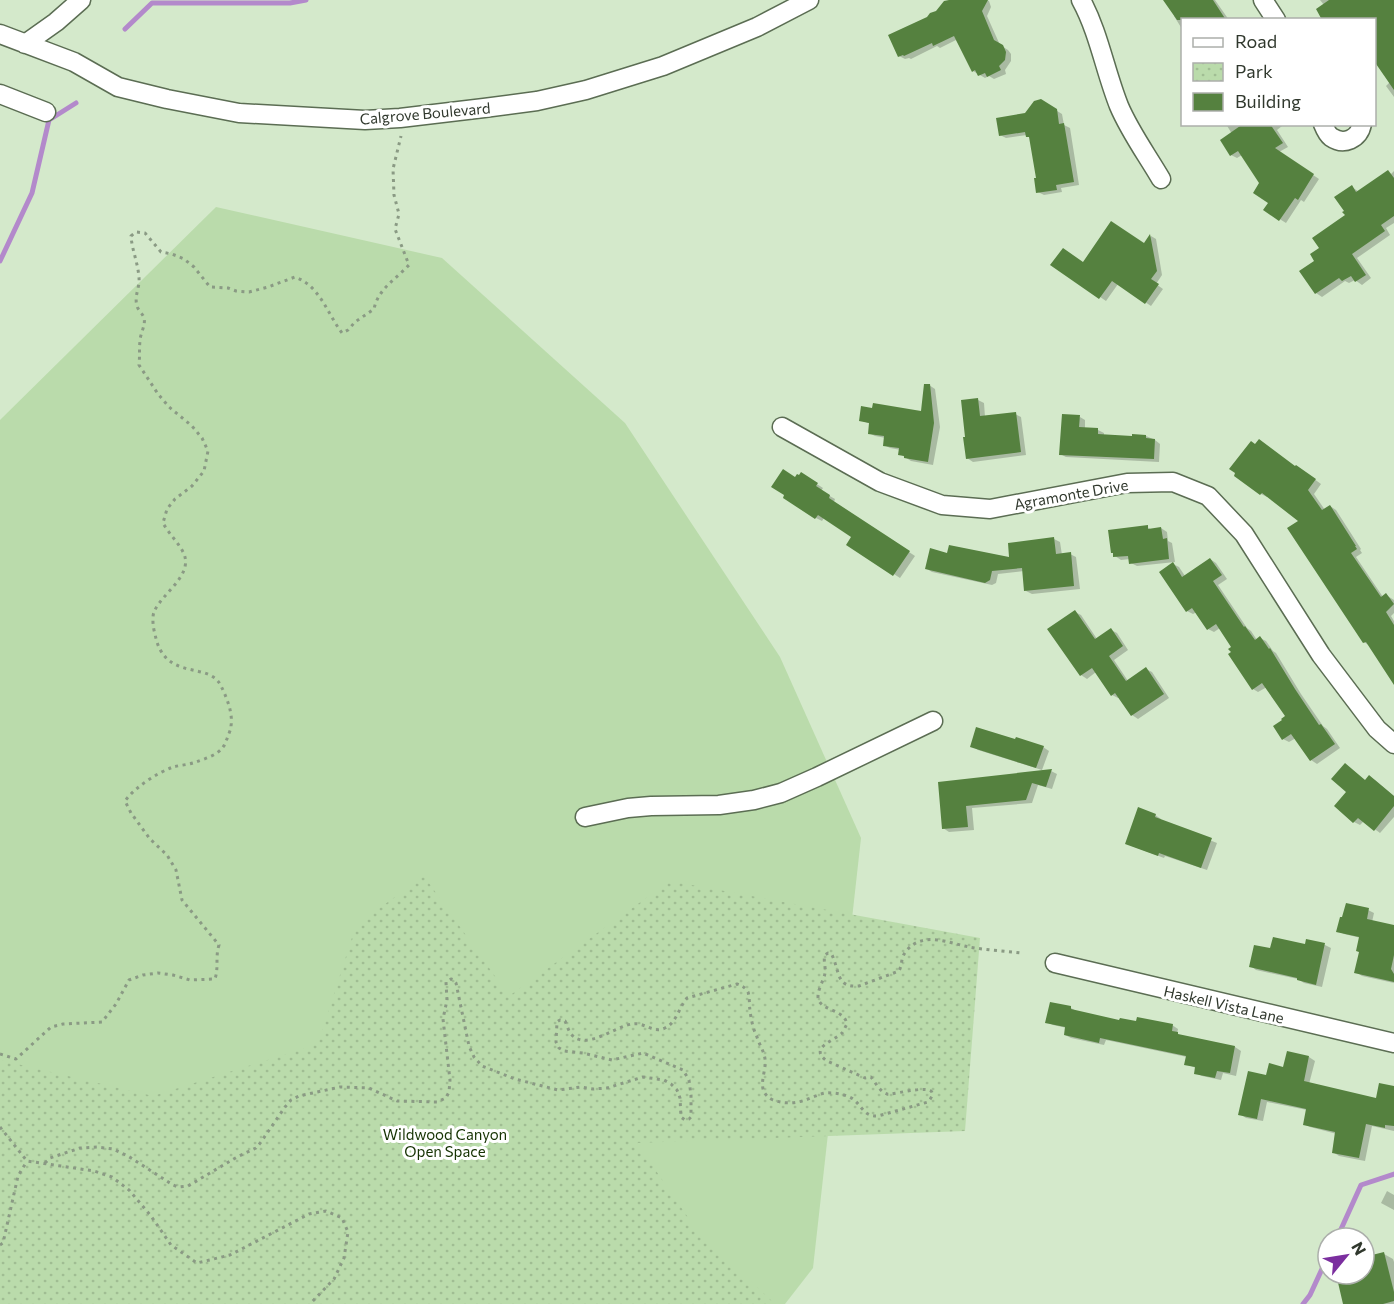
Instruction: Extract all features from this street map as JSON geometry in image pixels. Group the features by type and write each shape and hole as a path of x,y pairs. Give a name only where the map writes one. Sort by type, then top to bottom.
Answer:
{"street":[{"path":"25,44 56,22 81,0"},
{"name":"Calgrove Boulevard","path":"0,34 74,62 118,87 167,99 239,113 365,120 400,118 537,100 586,90 663,66 757,27 809,0"},
{"path":"1081,0 1097,34 1120,107 1161,179"},
{"path":"1263,0 1275,18"},
{"path":"0,94 46,112"},
{"path":"1324,126 1327,133 1338,141 1351,140 1357,136 1362,126"},
{"name":"Agramonte Drive","path":"783,427 880,482 942,506 990,509 1127,483 1173,482 1208,496 1244,534 1321,655 1377,729 1394,744"},
{"path":"585,817 628,808 719,805 781,793 933,721"},
{"name":"Haskell Vista Lane","path":"1055,963 1394,1043"}],"path":[{"path":"0,1054 16,1059 51,1027 63,1024 102,1022 116,1004 129,980 158,973 190,980 215,979 218,970 215,956 219,945 182,900 176,870 130,813 125,801 132,791 160,773 214,755 223,748 231,725 230,711 219,681 202,672 172,664 161,653 154,632 153,613 177,583 185,568 185,555 163,523 167,509 192,486 204,471 208,450 192,426 169,407 158,394 139,364 144,318 137,307 136,294 139,280 131,236 136,232 145,233 160,252 184,259 194,267 210,288 228,288 249,292 295,277 304,280 323,300 342,333 374,309 376,300 386,286 409,265 395,229 399,214 394,195 393,169 402,130 400,118"},
{"path":"45,1163 50,1158 80,1148 113,1149 173,1185 183,1187 256,1148 285,1107 299,1096 340,1087 369,1089 397,1101 444,1101 448,1095 450,1080 443,1019 447,1000 447,982 451,979 456,983 469,1046 474,1057 482,1066 515,1079 558,1090 581,1086 593,1089 607,1088 643,1077 664,1080 677,1090 680,1098 681,1118 685,1120 691,1117 691,1095 689,1080 683,1070 643,1053 612,1060 564,1051 557,1045 557,1024 563,1020 573,1036 586,1040 601,1037 633,1023 660,1030 675,1018 687,998 737,984 745,988 749,996 750,1012 756,1035 765,1057 763,1089 770,1098 788,1103 801,1102 821,1094 843,1095 852,1099 866,1114 878,1116 928,1102 931,1099 931,1093 922,1088 886,1094 871,1077 865,1078 822,1058 820,1052 822,1046 841,1034 847,1024 844,1017 821,1004 818,999 826,972 824,958 826,954 830,953 833,956 843,983 852,987 899,971 902,957 913,944 920,942 938,940 969,947 1021,953"},
{"path":"0,1127 27,1161 94,1170 112,1178 129,1190 151,1215 171,1245 197,1263 230,1255 309,1214 326,1210 342,1218 348,1232 344,1258 334,1279 310,1304"},
{"path":"0,1245 3,1243 18,1176 27,1161"}],"green space":[{"path":"216,207 442,258 625,423 780,657 861,838 813,1268 785,1304 0,1304 0,420"},
{"name":"Wildwood Canyon Open Space","path":"424,876 509,996 670,881 980,938 965,1131 637,1143 698,1232 775,1304 0,1304 0,1060 153,1096 318,1044 356,925"}],"building":[{"path":"988,0 982,11 994,40 1003,45 1006,52 1005,60 999,66 1001,70 987,77 985,73 978,76 975,70 972,72 954,36 933,46 932,43 898,57 888,35 927,17 944,1"},
{"path":"1163,0 1213,0 1225,18 1181,18 1177,20"},
{"path":"1329,0 1394,0 1394,90 1376,64 1376,18 1321,18 1316,9"},
{"path":"1041,99 1057,109 1059,124 1064,123 1074,182 1056,185 1057,190 1036,193 1034,178 1036,178 1029,137 1026,137 1025,132 999,136 996,118 1025,113 1034,101"},
{"path":"1240,126 1271,126 1283,143 1275,148 1314,174 1298,200 1295,198 1279,221 1263,210 1268,203 1253,193 1259,183 1238,151 1230,156 1220,140"},
{"path":"1388,170 1394,178 1394,216 1381,225 1385,231 1352,254 1366,275 1355,282 1351,276 1342,281 1339,278 1315,294 1299,271 1314,261 1310,254 1319,248 1312,238 1345,215 1334,197 1352,185 1356,192"},
{"path":"1111,221 1144,243 1150,234 1157,271 1151,279 1159,284 1145,304 1112,281 1099,299 1050,265 1063,248 1083,262"},
{"path":"924,384 930,384 934,423 928,462 898,455 899,448 883,446 884,436 868,434 869,423 859,421 861,406 872,408 873,403 921,411"},
{"path":"978,398 980,416 1016,412 1021,452 966,459 961,400"},
{"path":"1062,414 1080,415 1079,427 1098,428 1098,434 1146,435 1146,438 1155,439 1154,459 1059,455"},
{"path":"1259,439 1316,479 1308,490 1322,510 1330,505 1356,546 1357,549 1351,553 1381,597 1386,593 1394,604 1386,612 1394,625 1394,685 1366,642 1363,643 1287,528 1298,521 1262,493 1260,495 1234,476 1235,473 1229,469 1251,441 1255,444"},
{"path":"783,469 795,477 801,472 818,483 816,486 830,495 829,498 910,551 893,576 846,545 851,537 818,515 815,519 783,498 784,495 771,487"},
{"path":"1148,525 1148,529 1161,527 1163,539 1167,538 1169,559 1129,564 1128,556 1113,557 1108,530"},
{"path":"1054,537 1056,554 1071,552 1074,586 1024,591 1022,568 992,571 990,580 985,583 925,569 930,548 947,553 949,545 1009,557 1008,543"},
{"path":"1210,558 1222,575 1213,581 1255,640 1260,636 1270,648 1319,725 1321,724 1335,744 1310,761 1291,734 1282,740 1273,726 1285,716 1262,683 1252,690 1228,654 1231,652 1228,649 1231,647 1216,624 1207,630 1192,608 1186,612 1159,572 1173,562 1182,577"},
{"path":"1075,610 1095,639 1111,628 1123,646 1109,656 1126,681 1146,667 1164,694 1131,716 1115,693 1111,696 1092,668 1080,676 1047,629"},
{"path":"976,727 1044,746 1036,768 970,747"},
{"path":"1345,763 1365,780 1369,775 1394,796 1394,806 1374,831 1358,818 1353,823 1334,806 1346,792 1331,779"},
{"path":"1052,769 1046,787 1032,783 1026,800 966,806 968,827 942,829 938,782"},
{"path":"1138,807 1156,814 1155,817 1212,838 1201,868 1125,844"},
{"path":"1346,903 1369,908 1367,919 1394,925 1394,955 1391,969 1394,982 1354,973 1359,952 1356,951 1359,937 1336,932"},
{"path":"1273,937 1305,944 1306,939 1325,943 1316,985 1297,980 1297,978 1249,967 1254,945 1270,948"},
{"path":"1050,1002 1119,1020 1120,1018 1136,1021 1137,1017 1173,1024 1172,1031 1178,1034 1235,1046 1230,1073 1217,1071 1215,1078 1194,1074 1195,1067 1184,1065 1186,1056 1100,1038 1099,1043 1064,1035 1065,1027 1045,1023"},
{"path":"1287,1051 1309,1056 1304,1081 1376,1098 1379,1083 1394,1086 1394,1126 1385,1125 1385,1128 1366,1124 1359,1158 1332,1153 1335,1132 1303,1125 1306,1109 1261,1099 1257,1119 1238,1115 1248,1071 1266,1075 1269,1063 1283,1067"},
{"path":"1384,1252 1394,1301 1383,1304 1343,1304 1339,1286 1376,1286 1376,1254"}],"waterway":[{"path":"125,29 152,3 290,3 306,0"},
{"path":"0,261 32,193 49,120 76,103"},
{"path":"1342,1226 1361,1185 1394,1174"},
{"path":"1303,1304 1316,1282"}]}
